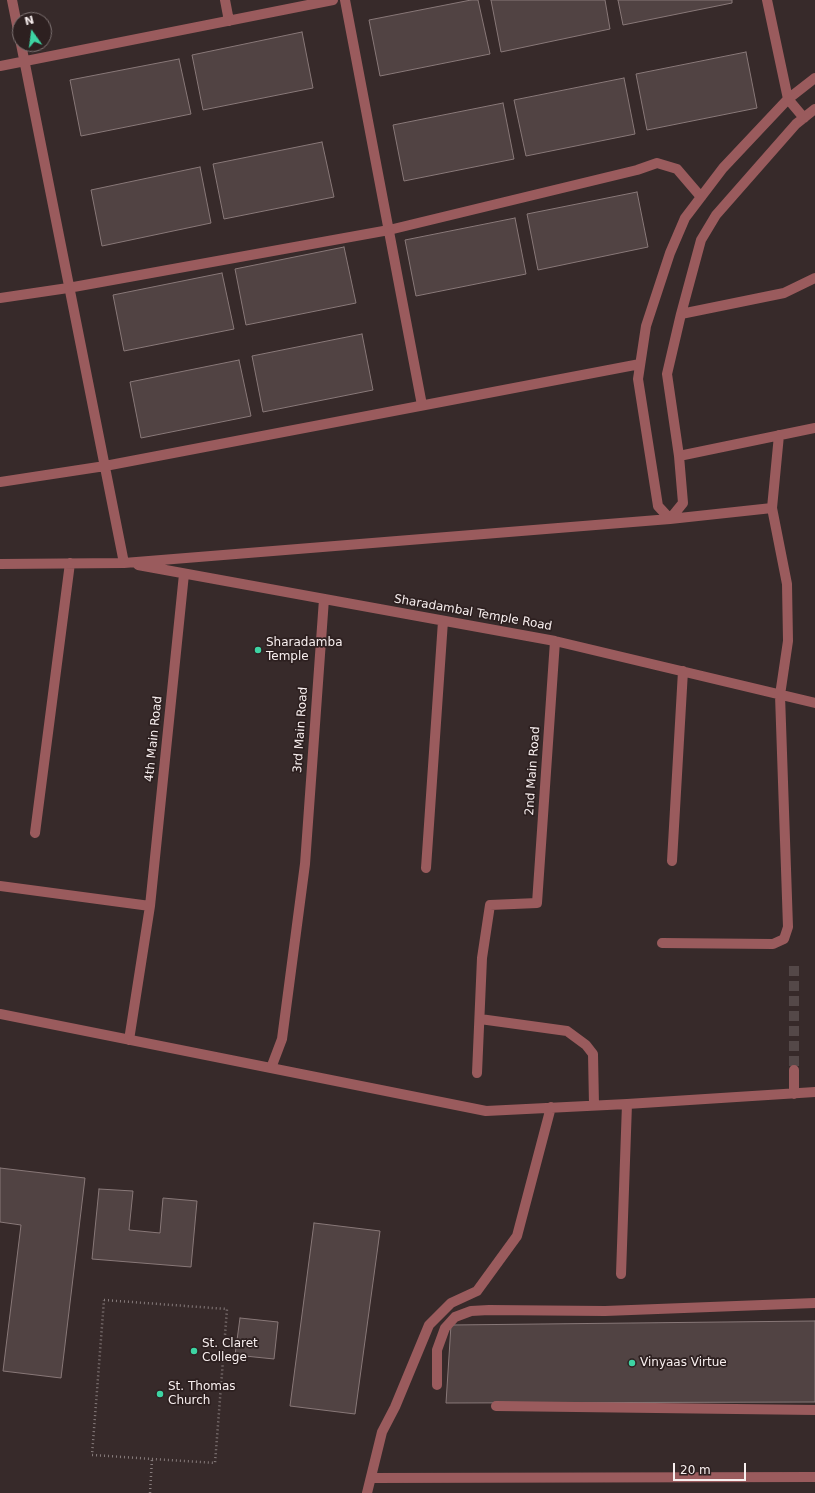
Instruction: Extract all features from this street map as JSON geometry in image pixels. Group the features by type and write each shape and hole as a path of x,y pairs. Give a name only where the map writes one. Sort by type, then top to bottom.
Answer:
{"street":[{"path":"12,0 14,12"},
{"path":"225,0 229,21"},
{"path":"0,66 333,0"},
{"path":"345,0 422,405"},
{"path":"767,0 788,99 804,118"},
{"path":"22,52 68,288 124,563"},
{"path":"670,519 658,506 638,379 646,326 670,253 685,218 722,168 788,99 815,78"},
{"path":"670,519 683,503 679,456 666,374 701,240 716,215 796,124 815,109"},
{"path":"0,298 68,288 388,230 636,170 657,163 677,169 701,197"},
{"path":"681,314 784,294 815,278"},
{"path":"0,482 105,466 640,364"},
{"path":"679,456 815,428"},
{"path":"662,942 773,944 784,939 788,927 780,695 788,641 787,584 772,508 779,435"},
{"path":"0,564 124,563 670,519 772,508"},
{"path":"35,833 70,563"},
{"name":"Sharadambal Temple Road","path":"124,563 555,641 815,703"},
{"name":"4th Main Road","path":"129,1040 150,906 184,574"},
{"name":"3rd Main Road","path":"271,1068 282,1039 305,864 324,599"},
{"path":"426,868 443,620"},
{"name":"2nd Main Road","path":"480,1019 482,958 490,905 537,903 555,641"},
{"path":"672,861 683,671"},
{"path":"0,886 150,906"},
{"path":"0,1014 486,1111 815,1092"},
{"path":"477,1073 480,1019 567,1031 586,1045 593,1054 594,1105"},
{"path":"794,1070 794,1094"},
{"path":"621,1274 628,1104"},
{"path":"367,1493 382,1432 395,1407 429,1325 451,1303 477,1291 517,1236 551,1107"},
{"path":"437,1385 437,1350 445,1328 454,1317 471,1311 605,1311 815,1303"},
{"path":"496,1406 815,1410"},
{"path":"371,1478 815,1477"}],"path":[{"path":"104,1300 227,1309 215,1463 152,1459 92,1455 104,1300"},
{"path":"150,1493 152,1459"}],"building":[{"path":"471,0 478,0 490,54 380,76 369,20"},
{"path":"491,0 605,0 610,29 501,52"},
{"path":"618,0 732,0 732,3 623,25"},
{"path":"302,32 313,88 203,110 192,55"},
{"path":"746,52 757,108 647,130 636,74"},
{"path":"179,59 191,114 81,136 70,80"},
{"path":"624,78 635,134 526,156 514,100"},
{"path":"503,103 514,159 404,181 393,125"},
{"path":"322,142 334,197 224,219 213,164"},
{"path":"200,167 211,223 102,246 91,190"},
{"path":"637,192 648,247 538,270 527,214"},
{"path":"515,218 526,274 416,296 405,240"},
{"path":"344,247 356,303 246,325 235,269"},
{"path":"222,273 234,329 124,351 113,295"},
{"path":"362,334 373,390 263,412 252,356"},
{"path":"239,360 251,416 141,438 130,382"},
{"path":"0,1168 85,1178 61,1378 3,1371 21,1225 0,1222"},
{"path":"99,1189 133,1191 129,1230 160,1233 163,1198 197,1201 191,1267 92,1259"},
{"path":"314,1223 380,1231 355,1414 290,1406"},
{"path":"240,1318 278,1322 274,1359 235,1355"},
{"name":"Vinyaas Virtue","path":"815,1321 815,1402 446,1403 451,1325"}],"tunnel":[{"path":"794,966 794,1070"}],"place":[{"name":"Sharadamba Temple","path":"258,650"},
{"name":"St. Claret College","path":"194,1351"},
{"name":"Vinyaas Virtue","path":"632,1363"},
{"name":"St. Thomas Church","path":"160,1394"}]}
